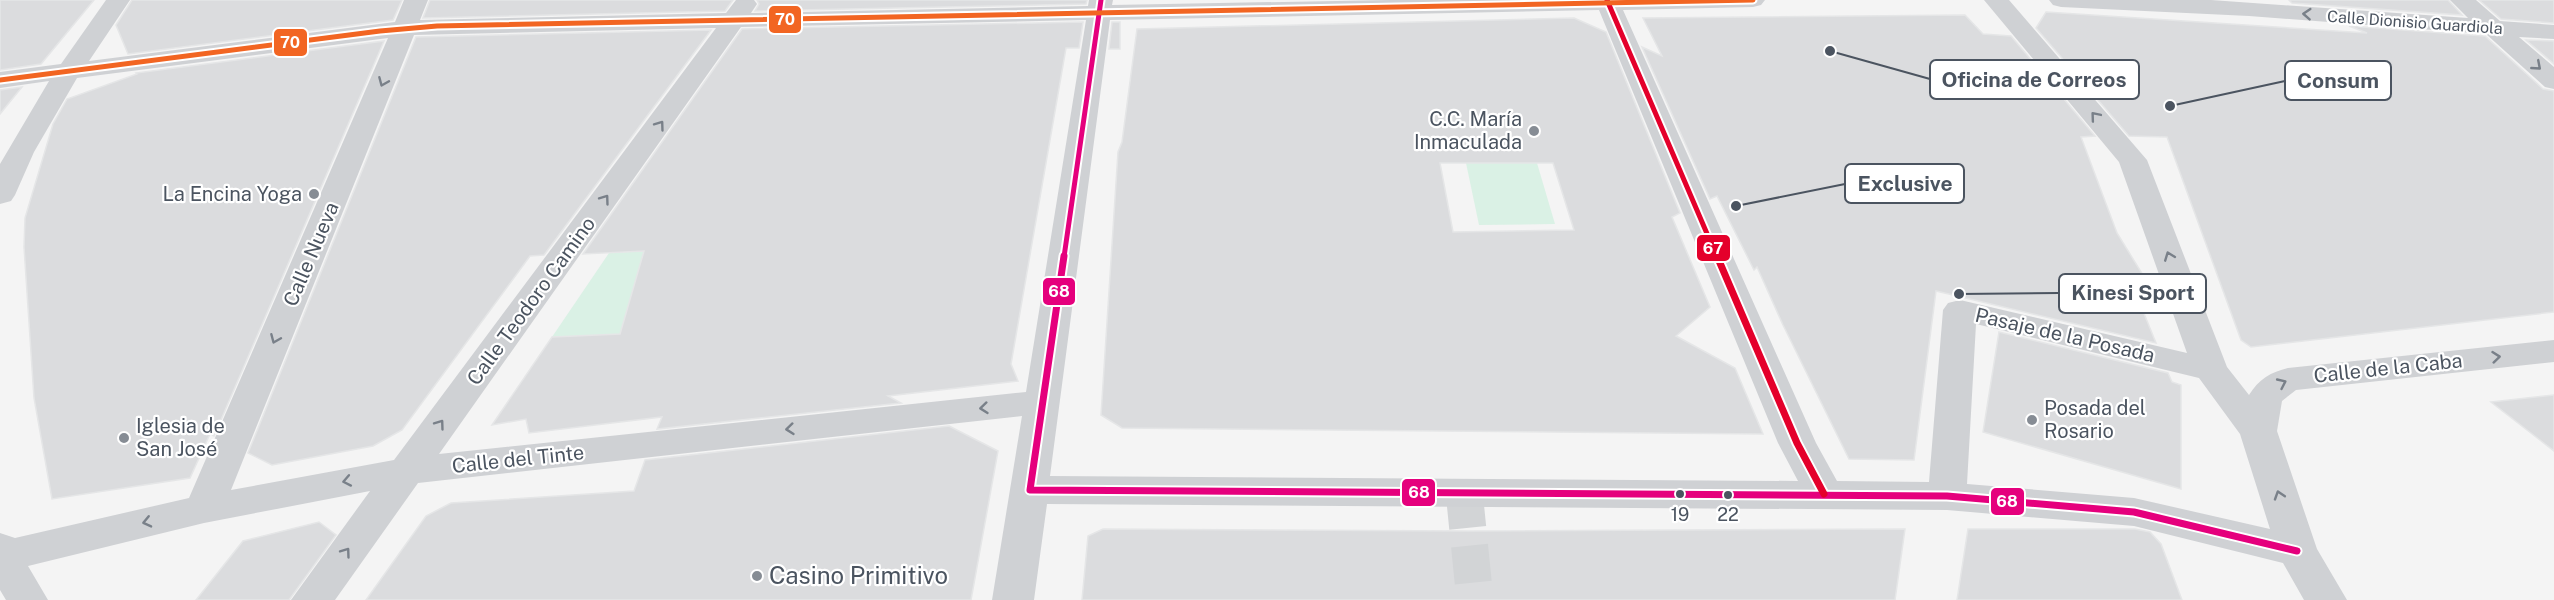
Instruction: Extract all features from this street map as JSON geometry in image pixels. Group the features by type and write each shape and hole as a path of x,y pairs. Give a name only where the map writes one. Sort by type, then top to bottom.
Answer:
{"street":[{"path":"0,195 10,154 118,0"},
{"path":"0,80 411,14 1753,0"},
{"path":"1996,0 2133,160 2211,370 2258,431 2297,551 2326,600"},
{"name":"Calle Dionisio Guardiola","path":"2061,0 2246,5 2554,32"},
{"path":"2462,0 2554,81"},
{"path":"1607,1 1797,443 1824,494"},
{"path":"1013,600 1100,6"},
{"name":"Calle Teodoro Camino","path":"312,600 742,9"},
{"name":"Calle Nueva","path":"204,509 411,14"},
{"name":"Pasaje de la Posada","path":"1947,496 1960,310 2211,370"},
{"name":"Calle de la Caba","path":"2258,431 2262,401 2271,387 2288,378 2554,351"},
{"name":"Calle del Tinte","path":"1,554 204,509 405,471 1042,402"},
{"path":"1030,490 1947,496 2134,512 2297,551"},
{"path":"1,554 27,600"}],"green space":[{"path":"1466,163 1537,163 1555,224 1479,225"},
{"path":"738,247 630,299 620,334 552,337 609,253"}],"building":[{"path":"0,0 94,0 41,64 0,70"},
{"path":"132,0 402,0 393,20 128,54 116,25"},
{"path":"430,0 733,0 725,11 423,18"},
{"path":"757,0 1087,0 1086,4 755,11 759,4"},
{"path":"2289,0 2448,0 2462,15 2292,3"},
{"path":"2479,0 2554,0 2554,23 2501,19"},
{"path":"2046,12 2367,33 2349,26 2485,36 2543,89 2554,91 2554,312 2251,347 2241,340 2167,137 2129,136 2036,28"},
{"path":"1965,15 1983,34 2011,36 2095,136 2081,137 2117,233 2143,275 2156,313 2143,311 2156,343 1936,291 1914,460 1849,459 1757,267 1754,270 1717,196 1710,199 1642,47 1662,56 1643,18"},
{"path":"1574,18 1606,32 1680,213 1672,217 1710,307 1676,336 1735,368 1763,434 1122,428 1101,415 1118,152 1122,142 1137,29","holes":["1440,163 1553,163 1574,230 1453,232"]},
{"path":"1083,22 1079,48 1066,48 1011,364 1018,381 888,396 901,403 657,429 662,417 529,433 526,419 492,425 552,337 620,334 644,251 583,254 742,29"},
{"path":"1112,22 1120,22 1120,49 1109,49"},
{"path":"711,30 544,255 530,256 402,430 373,446 272,465 248,453 416,37"},
{"path":"2526,40 2554,41 2554,64"},
{"path":"384,41 214,436 210,434 190,478 52,499 34,398 24,247 25,218 53,124 67,99 136,73"},
{"path":"22,87 0,114 0,90"},
{"name":"Posada del Rosario","path":"1999,332 2168,373 2172,382 2181,385 2181,489 1983,432"},
{"path":"2554,395 2554,451 2491,402"},
{"path":"949,426 998,451 971,600 366,600 426,516 451,503 634,491 645,460"},
{"path":"319,522 336,535 289,600 196,600 243,541"},
{"path":"1103,529 1468,531 1905,529 1895,600 1082,600 1088,536"},
{"path":"1968,529 2135,529 2150,532 2161,544 2182,600 1957,600"}],"tunnel":[{"path":"1464,491 1475,600"}],"transit line":[{"name":"68","path":"1101,0 1030,490 1947,496 2134,512 2297,551"},
{"name":"67","path":"1607,0 1797,443 1824,494"},
{"name":"70","path":"0,80 380,31 437,26 1753,0"}],"place":[{"name":"Oficina de Correos","path":"1830,51"},
{"name":"Consum","path":"2170,106"},
{"name":"C.C. María Inmaculada","path":"1534,131"},
{"name":"La Encina Yoga","path":"314,194"},
{"name":"Exclusive","path":"1736,206"},
{"name":"Kinesi Sport","path":"1959,294"},
{"name":"Posada del Rosario","path":"2032,420"},
{"name":"Iglesia de San José","path":"124,438"},
{"name":"19","path":"1680,494"},
{"name":"22","path":"1728,495"},
{"name":"Casino Primitivo","path":"757,576"}]}
